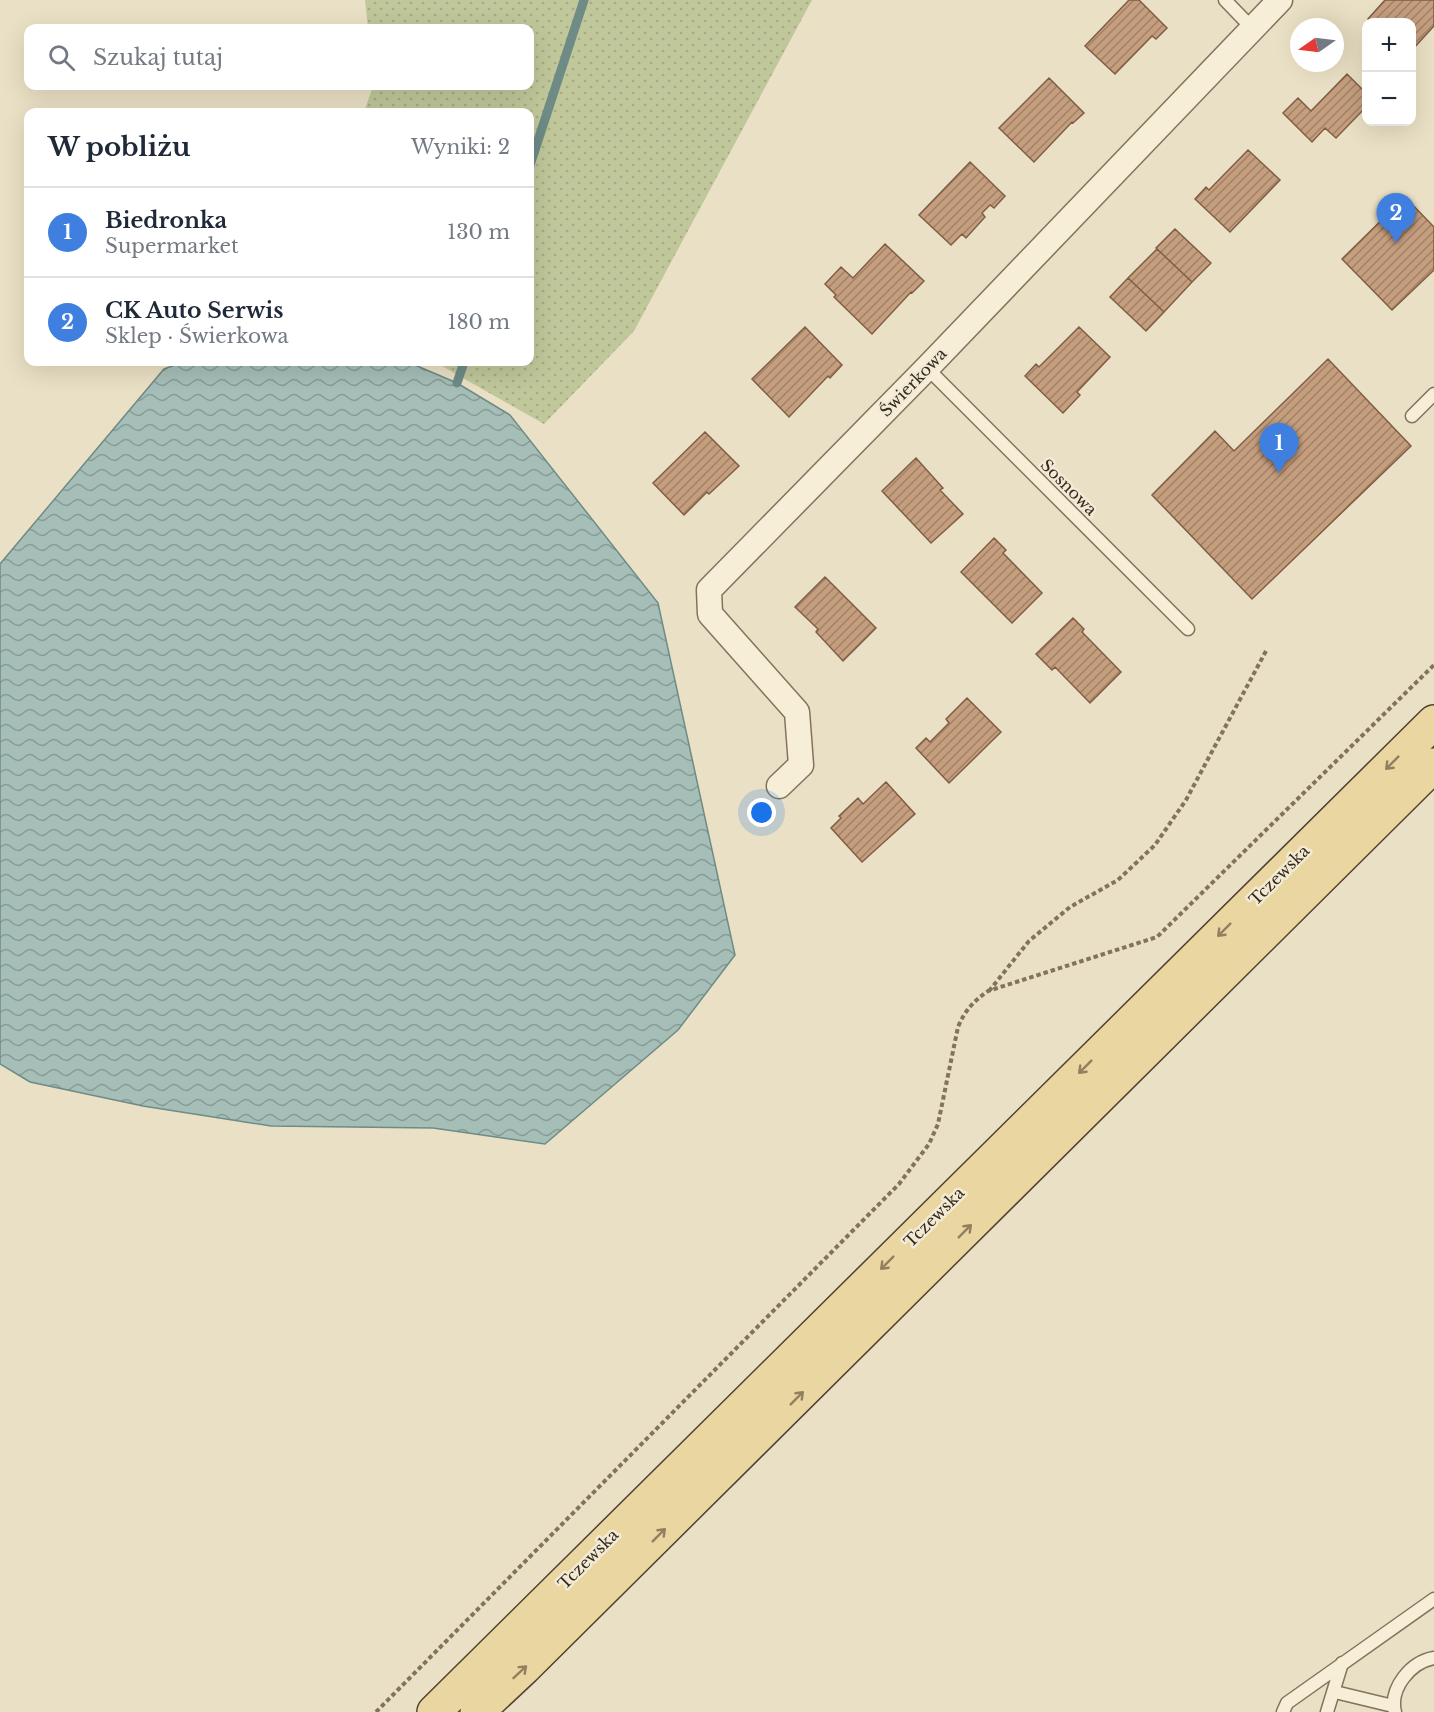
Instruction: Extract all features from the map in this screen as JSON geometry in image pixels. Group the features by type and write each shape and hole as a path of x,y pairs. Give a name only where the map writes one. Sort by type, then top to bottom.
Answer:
{"main road":[{"name":"Tczewska","path":"434,1712 1434,722"},
{"name":"Tczewska","path":"477,1712 533,1660 1434,765"}],"street":[{"name":"Świerkowa","path":"779,786 801,765 797,712 710,614 709,590 927,368 1280,0"}],"lane":[{"path":"1226,0 1252,28"},
{"name":"Sosnowa","path":"927,368 1188,629"},
{"path":"1412,416 1434,394"},
{"path":"1283,1712 1287,1703 1434,1599"},
{"path":"1335,1692 1394,1709 1398,1685 1411,1668 1434,1658"},
{"path":"1327,1712 1342,1663"}],"path":[{"path":"376,1712 899,1184 929,1144 938,1124 958,1027 963,1014 988,991 1029,941 1070,907 1118,880 1155,845 1186,800 1266,651"},
{"path":"988,991 1157,937 1434,665"}],"green space":[{"path":"365,0 812,0 634,331 544,424 442,366 534,366 534,108 365,108 372,90 534,90 534,24 368,24"}],"water":[{"path":"172,366 417,366 457,383 510,415 658,603 735,955 678,1030 545,1144 433,1128 271,1126 143,1106 30,1082 0,1064 0,564 164,369"}],"building":[{"path":"1129,0 1139,0 1167,28 1156,39 1152,36 1115,74 1085,46"},
{"path":"1385,0 1434,0 1434,26 1416,46 1416,18 1369,18"},
{"path":"1347,74 1362,89 1362,111 1336,138 1325,128 1312,142 1283,113 1298,98 1311,111"},
{"path":"1049,78 1084,113 1072,122 1034,162 999,128"},
{"path":"1248,150 1280,180 1230,232 1195,199 1206,187 1209,190"},
{"path":"970,162 1005,196 994,208 990,205 982,213 985,217 966,238 962,234 951,245 919,215"},
{"path":"1405,197 1434,227 1434,270 1392,310 1342,259"},
{"path":"1175,229 1211,263 1192,282 1156,248"},
{"path":"885,244 924,281 872,334 834,297 836,295 825,284 841,267 853,278"},
{"path":"1157,249 1192,282 1164,312 1128,278"},
{"path":"1128,278 1164,312 1146,331 1110,297"},
{"path":"805,327 842,365 830,378 828,376 789,417 752,379"},
{"path":"1079,327 1110,357 1077,392 1080,395 1063,413 1025,376 1036,364 1039,367"},
{"path":"1328,359 1411,446 1252,599 1152,495 1215,431 1234,451"},
{"path":"705,432 739,466 709,494 707,492 684,515 653,483"},
{"path":"916,458 943,488 940,490 963,514 931,543 882,491"},
{"path":"994,538 1006,550 1003,553 1042,593 1012,623 961,572"},
{"path":"825,577 876,628 843,661 816,632 818,629 795,607"},
{"path":"1073,618 1084,629 1082,632 1121,672 1090,703 1055,667 1052,670 1036,654"},
{"path":"967,698 1001,732 949,783 916,748 926,738 930,742 949,723 946,719"},
{"path":"886,782 915,814 862,862 831,828 841,818 839,816 858,798 863,804"}],"waterway":[{"path":"534,153 584,0"},
{"path":"457,383 463,366"}],"place":[{"name":"CK Auto Serwis","path":"1396,243"},
{"name":"Biedronka","path":"1279,473"}]}
